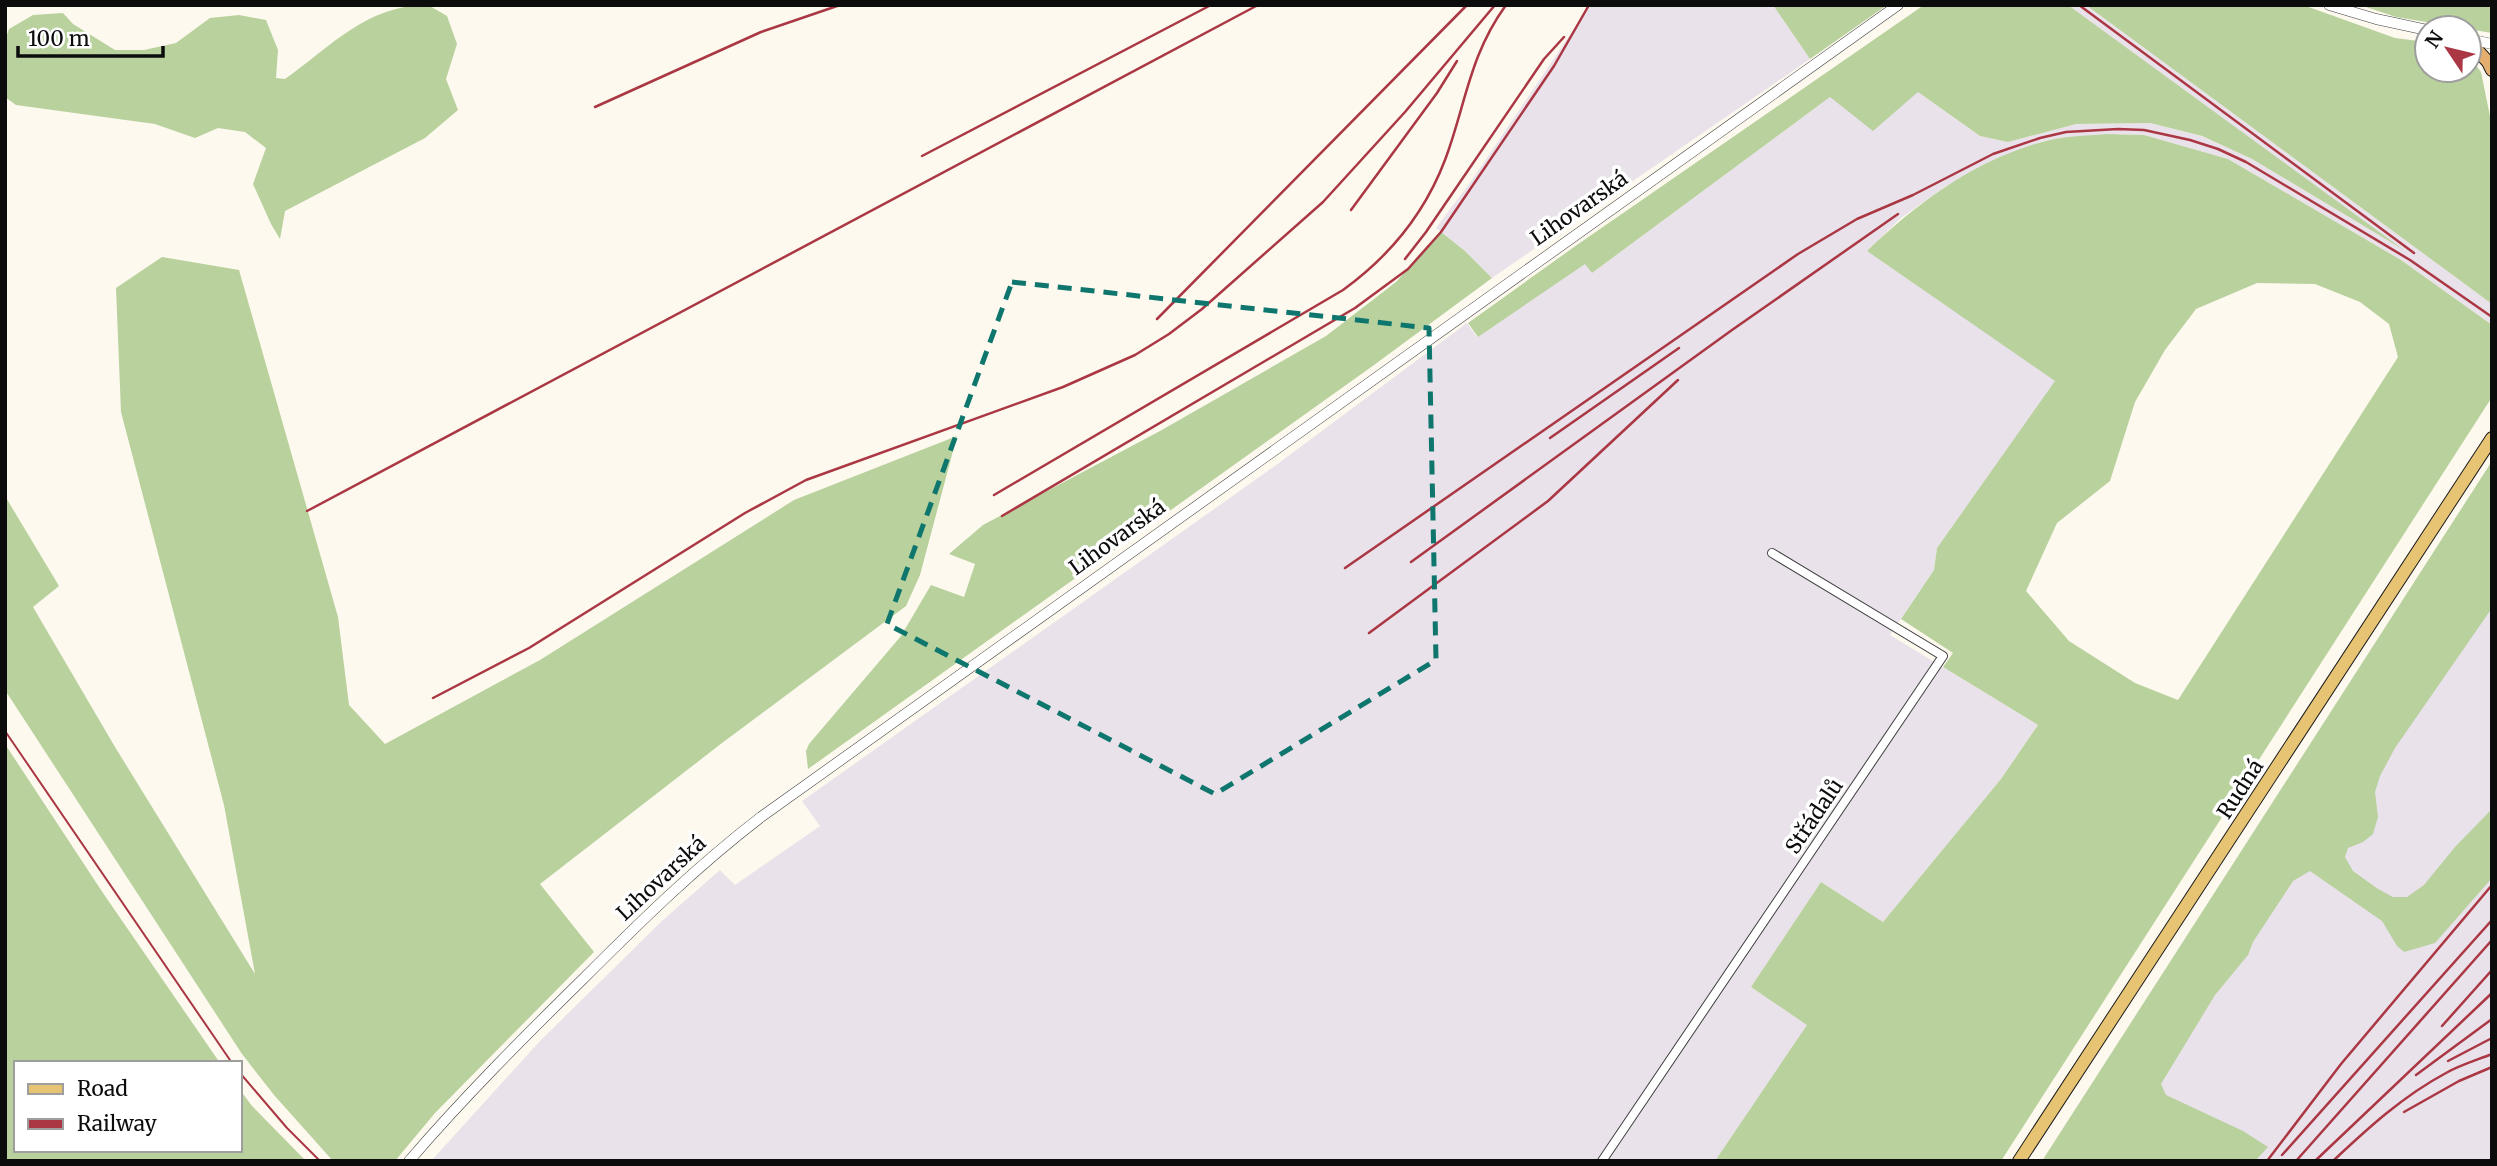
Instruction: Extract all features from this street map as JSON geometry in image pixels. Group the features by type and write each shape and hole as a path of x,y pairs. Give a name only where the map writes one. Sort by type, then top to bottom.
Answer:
{"main road":[{"name":"Rudná","path":"2019,1161 2492,438"}],"street":[{"name":"Lihovarská","path":"409,1161 481,1080 659,903 761,817 1898,5"},
{"path":"2329,5 2413,27"},
{"name":"Střádalů","path":"1602,1161 1943,656 1772,553"}],"highlighted area":[{"path":"1012,282 1429,328 1436,660 1215,794 887,624"}],"shaded area":[{"path":"1590,5 1773,5 1810,59 1492,278 1465,251 1436,228 1472,180"},
{"path":"2068,5 2086,5 2492,304 2492,325 2401,260 2228,159 2144,135 2106,134 2043,141 1946,186 1901,218 1867,251 2056,381 1937,548 1934,570 1890,635 2038,725 2001,779 1883,922 1821,882 1751,987 1808,1025 1715,1161 431,1161 540,1041 663,920 720,870 735,885 820,826 802,801 1272,468 1467,323 1477,337 1585,263 1592,273 1830,97 1918,92 1980,136 2008,142 2076,124 2150,123 2201,136 2252,159 2394,244"},
{"path":"2492,531 2492,1161 2159,1161 2135,1084"}],"green space":[{"path":"428,5 447,16 457,44 446,79 458,110 425,138 285,211 280,239 253,184 266,148 245,132 218,128 195,138 155,124 16,105 5,97 5,41 9,29 33,15 63,13 73,24 115,50 144,50 176,43 210,18 239,15 266,20 278,50 276,78 285,79 368,20 406,7"},
{"path":"1773,5 1887,5 1810,59"},
{"path":"1924,5 2068,5 2404,250 2252,159 2202,136 2150,123 2076,124 2008,142 1980,136 1918,92 1873,131 1830,97 1592,273 1585,264 1478,337 1468,323"},
{"path":"2086,5 2303,5 2395,38 2413,40 2413,84 2483,84 2483,82 2492,126 2492,304"},
{"path":"2360,5 2492,5 2492,33 2483,32 2483,14 2413,14 2413,20"},
{"path":"2106,134 2144,135 2228,159 2401,260 2492,325 2492,397 2001,1161 1715,1161 1807,1025 1751,987 1821,882 1883,922 2001,779 2038,725 1943,667 1953,653 1901,619 1934,570 1937,548 2055,381 1867,251 1926,200 1993,160 2050,140","holes":["2257,283 2315,284 2360,302 2389,324 2398,357 2178,700 2135,683 2069,641 2026,591 2057,523 2110,481 2135,402 2165,350 2196,309"]},
{"path":"1441,232 1492,278 808,769 806,751 809,744 901,636 931,585 964,597 975,564 949,554 983,525 1160,431 1326,336 1396,282"},
{"path":"162,257 239,270 338,617 349,705 385,744 540,660 794,500 957,436 920,575 906,606 722,743 540,884 594,952 435,1113 395,1161 333,1161 274,1095 242,1054 5,690 5,496 59,586 33,607 115,747 255,974 224,805 121,412 116,288"},
{"path":"2492,461 2492,608 2395,748 2380,776 2375,792 2378,817 2373,834 2348,848 2345,857 2353,871 2378,889 2393,897 2407,897 2424,885 2455,847 2492,809 2492,878 2435,943 2404,952 2397,946 2382,921 2310,871 2293,881 2253,942 2248,955 2215,995 2161,1084 2166,1095 2243,1131 2268,1147 2255,1161 2042,1161"},
{"path":"5,744 219,1061 14,1061 14,1152 242,1152 242,1093 306,1161 5,1161"}],"tram line":[{"path":"5,731 231,1061"},
{"path":"242,1075 287,1128 320,1161"}],"railway":[{"path":"595,107 761,32 840,5"},
{"path":"922,156 1211,5"},
{"path":"307,511 1258,5"},
{"path":"1157,319 1467,5"},
{"path":"433,698 529,648 745,513 806,480 1063,387 1135,355 1169,334 1202,309 1323,202 1405,112 1495,5"},
{"path":"994,495 1343,290 1376,263 1404,233 1437,180 1476,62 1506,5"},
{"path":"1002,516 1355,308 1408,269 1441,232 1554,66 1589,5"},
{"path":"2079,5 2414,253"},
{"path":"1405,259 1544,59 1564,37"},
{"path":"1351,210 1437,93 1457,61"},
{"path":"1345,568 1798,254 1857,219 1913,195 1993,154 2066,132 2144,130 2218,149 2246,162 2410,260 2492,317"},
{"path":"1411,562 1732,330 1898,214"},
{"path":"1550,438 1679,348"},
{"path":"1369,633 1548,501 1678,380"},
{"path":"2267,1161 2341,1064 2492,885"},
{"path":"2282,1155 2492,920"},
{"path":"2296,1161 2492,940"},
{"path":"2442,1026 2492,970"},
{"path":"2315,1161 2492,993"},
{"path":"2416,1075 2492,1019"},
{"path":"2448,1061 2492,1038"},
{"path":"2333,1161 2415,1092 2451,1070 2492,1054"},
{"path":"2404,1112 2459,1081 2492,1067"}]}
